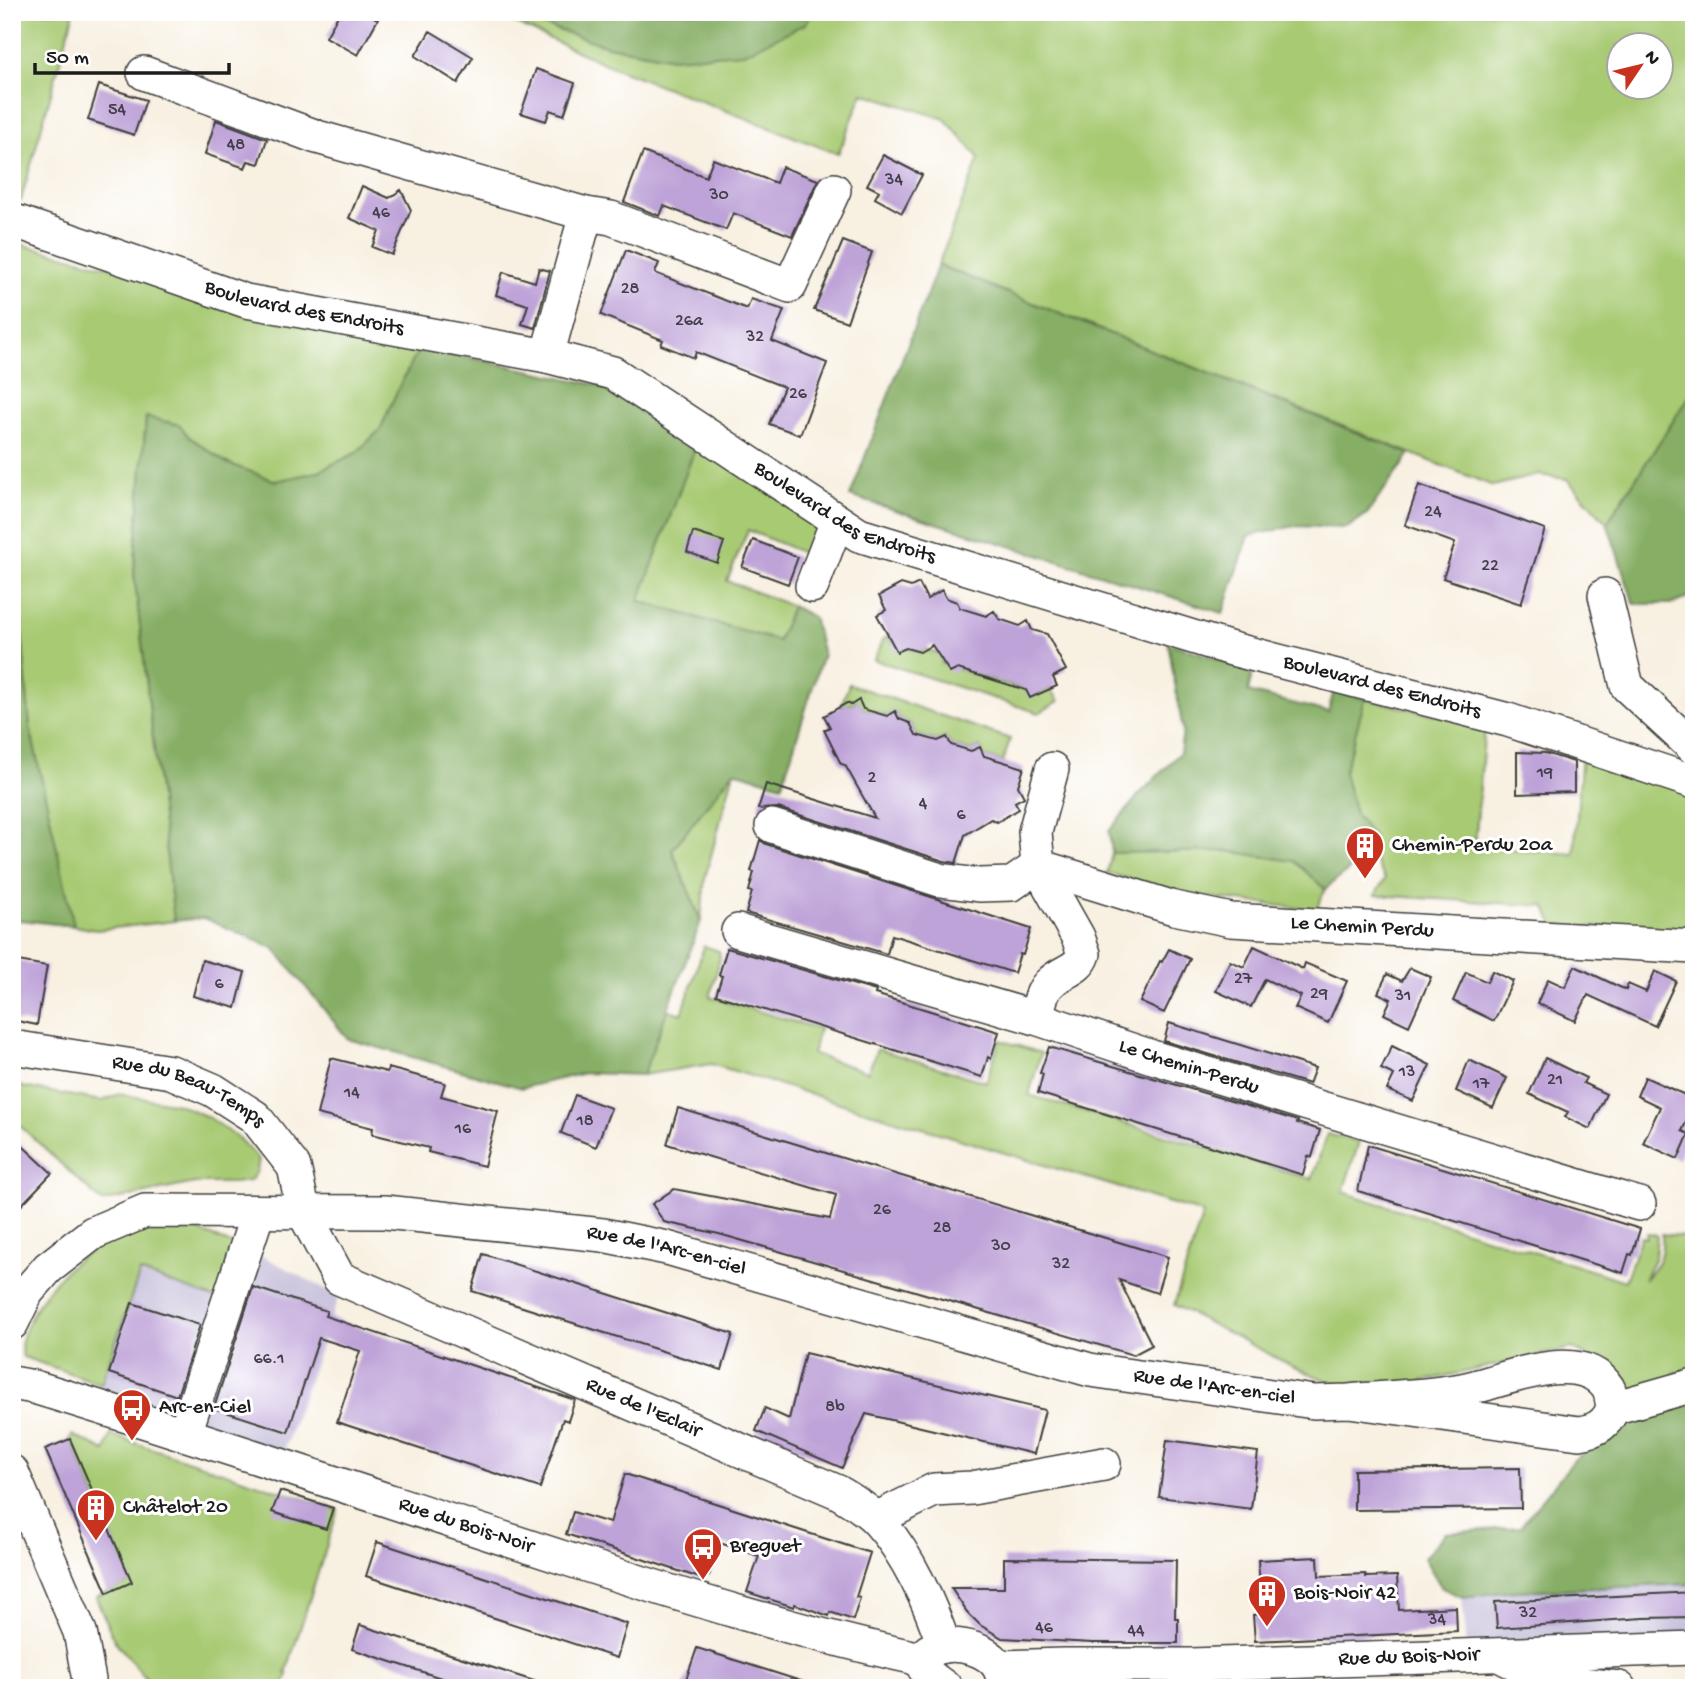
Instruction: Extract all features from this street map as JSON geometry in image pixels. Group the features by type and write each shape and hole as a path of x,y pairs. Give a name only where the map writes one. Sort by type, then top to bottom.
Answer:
{"street":[{"path":"144,73 317,137 586,214 611,218 790,286 834,190"},
{"path":"547,356 586,214"},
{"name":"Boulevard des Endroits","path":"12,220 246,301 547,356 613,373 859,535 1220,645 1508,720 1694,782"},
{"path":"812,586 837,521"},
{"path":"1605,596 1627,686 1694,748"},
{"path":"1036,1018 1045,989 1052,981 1077,966 1084,954 1083,946 1038,866 1035,832 1052,769"},
{"path":"772,826 940,880 979,885 1012,884 1038,866"},
{"name":"Le Chemin Perdu","path":"1038,866 1174,908 1231,920 1694,947"},
{"name":"Le Chemin-Perdu","path":"738,931 1036,1018 1152,1057 1639,1205"},
{"name":"Rue du Beau-Temps","path":"12,1047 171,1072 214,1090 254,1117 294,1167 304,1213"},
{"name":"Rue de l'Arc-en-ciel","path":"12,1323 27,1292 48,1268 93,1233 145,1211 386,1212 603,1235 667,1248 1090,1370 1314,1402 1462,1390 1522,1373 1569,1367 1597,1376 1609,1389 1613,1408 1601,1426 1591,1432 1579,1433 1349,1401"},
{"path":"185,1433 258,1212"},
{"name":"Rue de l'Eclair","path":"304,1213 340,1278 838,1492 876,1519 890,1536 928,1600 932,1653 925,1671 946,1688"},
{"name":"Rue du Bois-Noir","path":"12,1383 34,1387 185,1433 315,1478 687,1597 855,1646 932,1653 974,1648 984,1653 1000,1678 1063,1664 1191,1665 1694,1648"},
{"path":"1613,1408 1694,1385"},
{"path":"876,1519 934,1490 972,1488 1104,1464"},
{"path":"12,1472 80,1632 90,1685"},
{"path":"1497,1655 1551,1681 1619,1688"}],"shaded area":[{"path":"239,1247 339,1296 283,1453 97,1393 140,1272 221,1301"},
{"path":"1694,1584 1694,1637 1467,1648 1462,1597 1514,1591"}],"green space":[{"path":"12,12 74,12 21,200 12,198"},
{"path":"490,12 528,12 540,24 608,46 673,58 805,24 813,12 1694,12 1694,389 1607,523 1567,479 1538,475 1493,486 938,265 979,158 945,119 863,93 838,154 610,66"},
{"path":"528,12 813,12 805,24 744,53 673,58 608,46 540,24"},
{"path":"12,242 420,347 380,430 356,453 317,472 276,481 227,464 188,436 180,425 146,418 134,573 174,921 96,930 74,926 30,727 12,516"},
{"path":"938,265 1410,454 1367,514 1347,528 1295,526 1249,536 1223,613 850,496"},
{"path":"420,347 602,386 696,446 639,601 778,641 792,606 813,617 823,654 782,785 734,771 672,850 701,921 643,1075 585,1073 522,1088 348,1039 274,948 204,918 174,921 134,573 146,417 180,425 188,436 227,463 276,481 317,472 356,453 380,430"},
{"path":"1694,389 1694,596 1671,604 1634,604 1607,523"},
{"path":"696,446 827,527 815,558 748,530 727,581 792,606 779,641 639,601"},
{"path":"12,516 30,727 74,926 12,919"},
{"path":"888,636 892,643 920,652 925,649 940,654 942,664 1038,694 1051,689 1059,701 1039,713 874,660 883,640"},
{"path":"1168,643 1253,670 1248,692 1328,712 1334,691 1365,699 1344,773 1355,814 1373,837 1350,869 1325,889 1294,861 1226,851 1112,853 1109,831 1138,796 1180,753 1183,731"},
{"path":"849,684 1010,739 1003,762 984,756 980,747 971,751 951,745 946,737 938,741 916,735 910,723 899,719 895,712 887,716 863,709 859,701 841,706"},
{"path":"1365,699 1485,726 1475,846 1574,854 1582,753 1694,792 1694,932 1554,925 1545,906 1375,895 1385,879 1367,846 1373,837 1355,814 1344,773"},
{"path":"734,771 705,878 701,921 672,850"},
{"path":"1226,851 1295,861 1325,889 1317,910 1197,896 1107,873 1112,853"},
{"path":"704,946 719,951 720,957 710,997 819,1029 812,1054 868,1072 877,1049 986,1082 1000,1040 1041,1053 1029,1095 1312,1179 1327,1134 1359,1142 1343,1192 1625,1281 1641,1237 1646,1238 1647,1233 1657,1235 1655,1257 1644,1280 1659,1259 1662,1234 1694,1238 1694,1371 1674,1373 1681,1403 1630,1423 1622,1394 1613,1376 1599,1363 1572,1348 1419,1382 1335,1384 1294,1367 1174,1305 1203,1213 711,1064 643,1075 666,1009 682,1014"},
{"path":"12,1085 102,1101 119,1094 178,1104 208,1117 237,1137 259,1159 257,1171 250,1181 195,1183 102,1202 16,1122 12,1125"},
{"path":"149,1227 196,1230 239,1247 222,1301 140,1272 101,1384 23,1357 21,1343 29,1321 43,1297 61,1275 96,1247"},
{"path":"1694,1398 1694,1584 1514,1591 1462,1597 1442,1588 1424,1558 1445,1533 1520,1527 1575,1459 1617,1428"},
{"path":"72,1435 105,1451 111,1435 338,1510 283,1688 150,1688 145,1677 114,1640 96,1597 131,1582 70,1439"}],"building":[{"path":"340,12 378,12 375,18 378,19 358,55 326,37"},
{"path":"430,31 473,57 458,83 415,56"},
{"path":"536,69 575,83 564,115 550,110 546,121 521,113"},
{"path":"99,85 146,100 134,135 88,120"},
{"path":"216,120 267,139 259,164 248,161 245,168 205,154"},
{"path":"643,152 706,177 713,159 776,183 782,167 818,180 792,236 733,213 726,230 664,206 660,216 624,202"},
{"path":"883,155 922,175 902,213 875,198 879,191 867,185"},
{"path":"362,186 389,198 401,190 411,210 392,255 372,247 379,231 349,218"},
{"path":"843,241 872,252 847,322 814,310"},
{"path":"626,250 659,263 655,273 747,309 751,299 784,310 772,341 827,363 800,435 769,424 784,387 696,352 694,358 661,345 663,340 601,315"},
{"path":"539,268 550,271 535,328 522,324 528,305 496,295 503,272 535,282"},
{"path":"1419,485 1545,529 1521,604 1443,578 1455,543 1405,525"},
{"path":"693,532 724,542 717,563 687,552"},
{"path":"753,540 798,557 788,584 742,567"},
{"path":"919,583 927,599 942,590 946,598 957,602 960,608 986,616 994,611 999,619 1020,626 1028,621 1032,630 1047,634 1066,670 1053,677 1057,686 1030,698 1026,690 958,669 950,673 932,645 920,652 906,648 897,652 877,615 886,610 879,596 901,584 911,587"},
{"path":"859,700 863,709 887,716 895,711 899,719 910,723 916,735 938,741 947,737 951,745 971,751 980,747 984,756 1024,768 1018,786 1024,797 1015,802 1019,809 997,822 991,819 965,835 956,863 778,808 758,809 766,784 875,818 845,765 841,764 824,730 830,727 824,716 847,703 851,705"},
{"path":"1517,752 1545,753 1574,762 1574,792 1517,794"},
{"path":"760,840 1031,929 1023,955 1020,954 1014,973 892,935 887,954 746,913 752,892 749,891 754,872 751,871"},
{"path":"1254,946 1303,969 1305,963 1347,981 1328,1023 1295,1008 1301,996 1265,979 1251,1007 1216,991 1230,961 1244,967"},
{"path":"727,948 876,991 875,994 999,1032 991,1059 988,1057 982,1077 716,995"},
{"path":"1169,949 1190,959 1164,1013 1140,1002 1160,961 1162,962"},
{"path":"12,960 47,966 37,1025 12,1020"},
{"path":"202,960 245,972 236,1008 193,996"},
{"path":"1575,966 1626,990 1628,984 1646,992 1655,971 1676,981 1655,1026 1588,995 1575,1021 1537,1003 1548,979 1565,987"},
{"path":"1410,968 1431,977 1409,1026 1384,1014 1391,999 1378,993 1387,974 1402,981"},
{"path":"1492,971 1513,981 1494,1021 1453,1001 1466,972 1487,982"},
{"path":"1169,1023 1315,1068 1309,1084 1164,1041"},
{"path":"1392,1046 1430,1065 1413,1101 1387,1090 1394,1075 1381,1069"},
{"path":"1049,1047 1298,1121 1297,1123 1320,1130 1312,1157 1308,1156 1303,1175 1038,1093 1043,1074 1040,1073"},
{"path":"331,1058 387,1072 388,1068 445,1083 441,1096 498,1111 484,1166 428,1152 429,1148 372,1134 373,1128 317,1114"},
{"path":"1545,1058 1586,1078 1583,1083 1606,1094 1590,1129 1565,1117 1568,1112 1529,1094"},
{"path":"1469,1060 1507,1078 1493,1108 1456,1091"},
{"path":"1645,1077 1694,1099 1694,1105 1682,1131 1689,1134 1678,1159 1643,1143 1660,1107 1637,1096"},
{"path":"575,1095 611,1108 596,1147 561,1133"},
{"path":"678,1108 1168,1257 1157,1293 1119,1280 1152,1345 1133,1355 719,1234 664,1222 652,1204 674,1189 830,1219 836,1195 667,1144"},
{"path":"12,1136 52,1173 12,1215"},
{"path":"1368,1145 1640,1229 1632,1255 1629,1254 1623,1273 1358,1191"},
{"path":"483,1254 733,1334 722,1370 472,1291"},
{"path":"253,1287 327,1311 325,1316 575,1400 568,1421 563,1419 540,1488 337,1422 360,1351 319,1338 288,1432 214,1408"},
{"path":"132,1303 200,1325 177,1396 109,1373"},
{"path":"805,1353 1045,1410 1034,1454 866,1414 842,1468 756,1431 765,1408 789,1419"},
{"path":"70,1439 132,1582 107,1593 45,1449"},
{"path":"1167,1440 1258,1452 1251,1509 1159,1497"},
{"path":"1520,1468 1521,1508 1354,1510 1354,1470"},
{"path":"625,1474 870,1553 856,1597 860,1598 853,1620 830,1612 829,1616 795,1604 794,1607 747,1592 759,1556 720,1543 709,1576 705,1575 703,1579 566,1534 573,1512 610,1523"},
{"path":"280,1491 333,1508 326,1529 272,1512"},
{"path":"377,1542 627,1624 617,1658 366,1576"},
{"path":"1318,1557 1319,1576 1397,1576 1399,1610 1456,1607 1457,1631 1255,1641 1253,1615 1262,1614 1258,1560"},
{"path":"1004,1558 1176,1560 1175,1618 1178,1618 1178,1643 1092,1643 1002,1638 980,1625 967,1612 951,1588 1004,1588"},
{"path":"1694,1592 1694,1617 1497,1628 1495,1602"},
{"path":"360,1625 540,1683 539,1688 472,1688 352,1649"},
{"path":"697,1648 807,1683 807,1688 683,1688"}],"place":[{"name":"Chemin-Perdu 20a","path":"1365,880"},
{"name":"Arc-en-Ciel","path":"132,1442"},
{"name":"Châtelot 20","path":"96,1542"},
{"name":"Breguet","path":"703,1581"},
{"name":"Bois-Noir 42","path":"1267,1628"}]}
